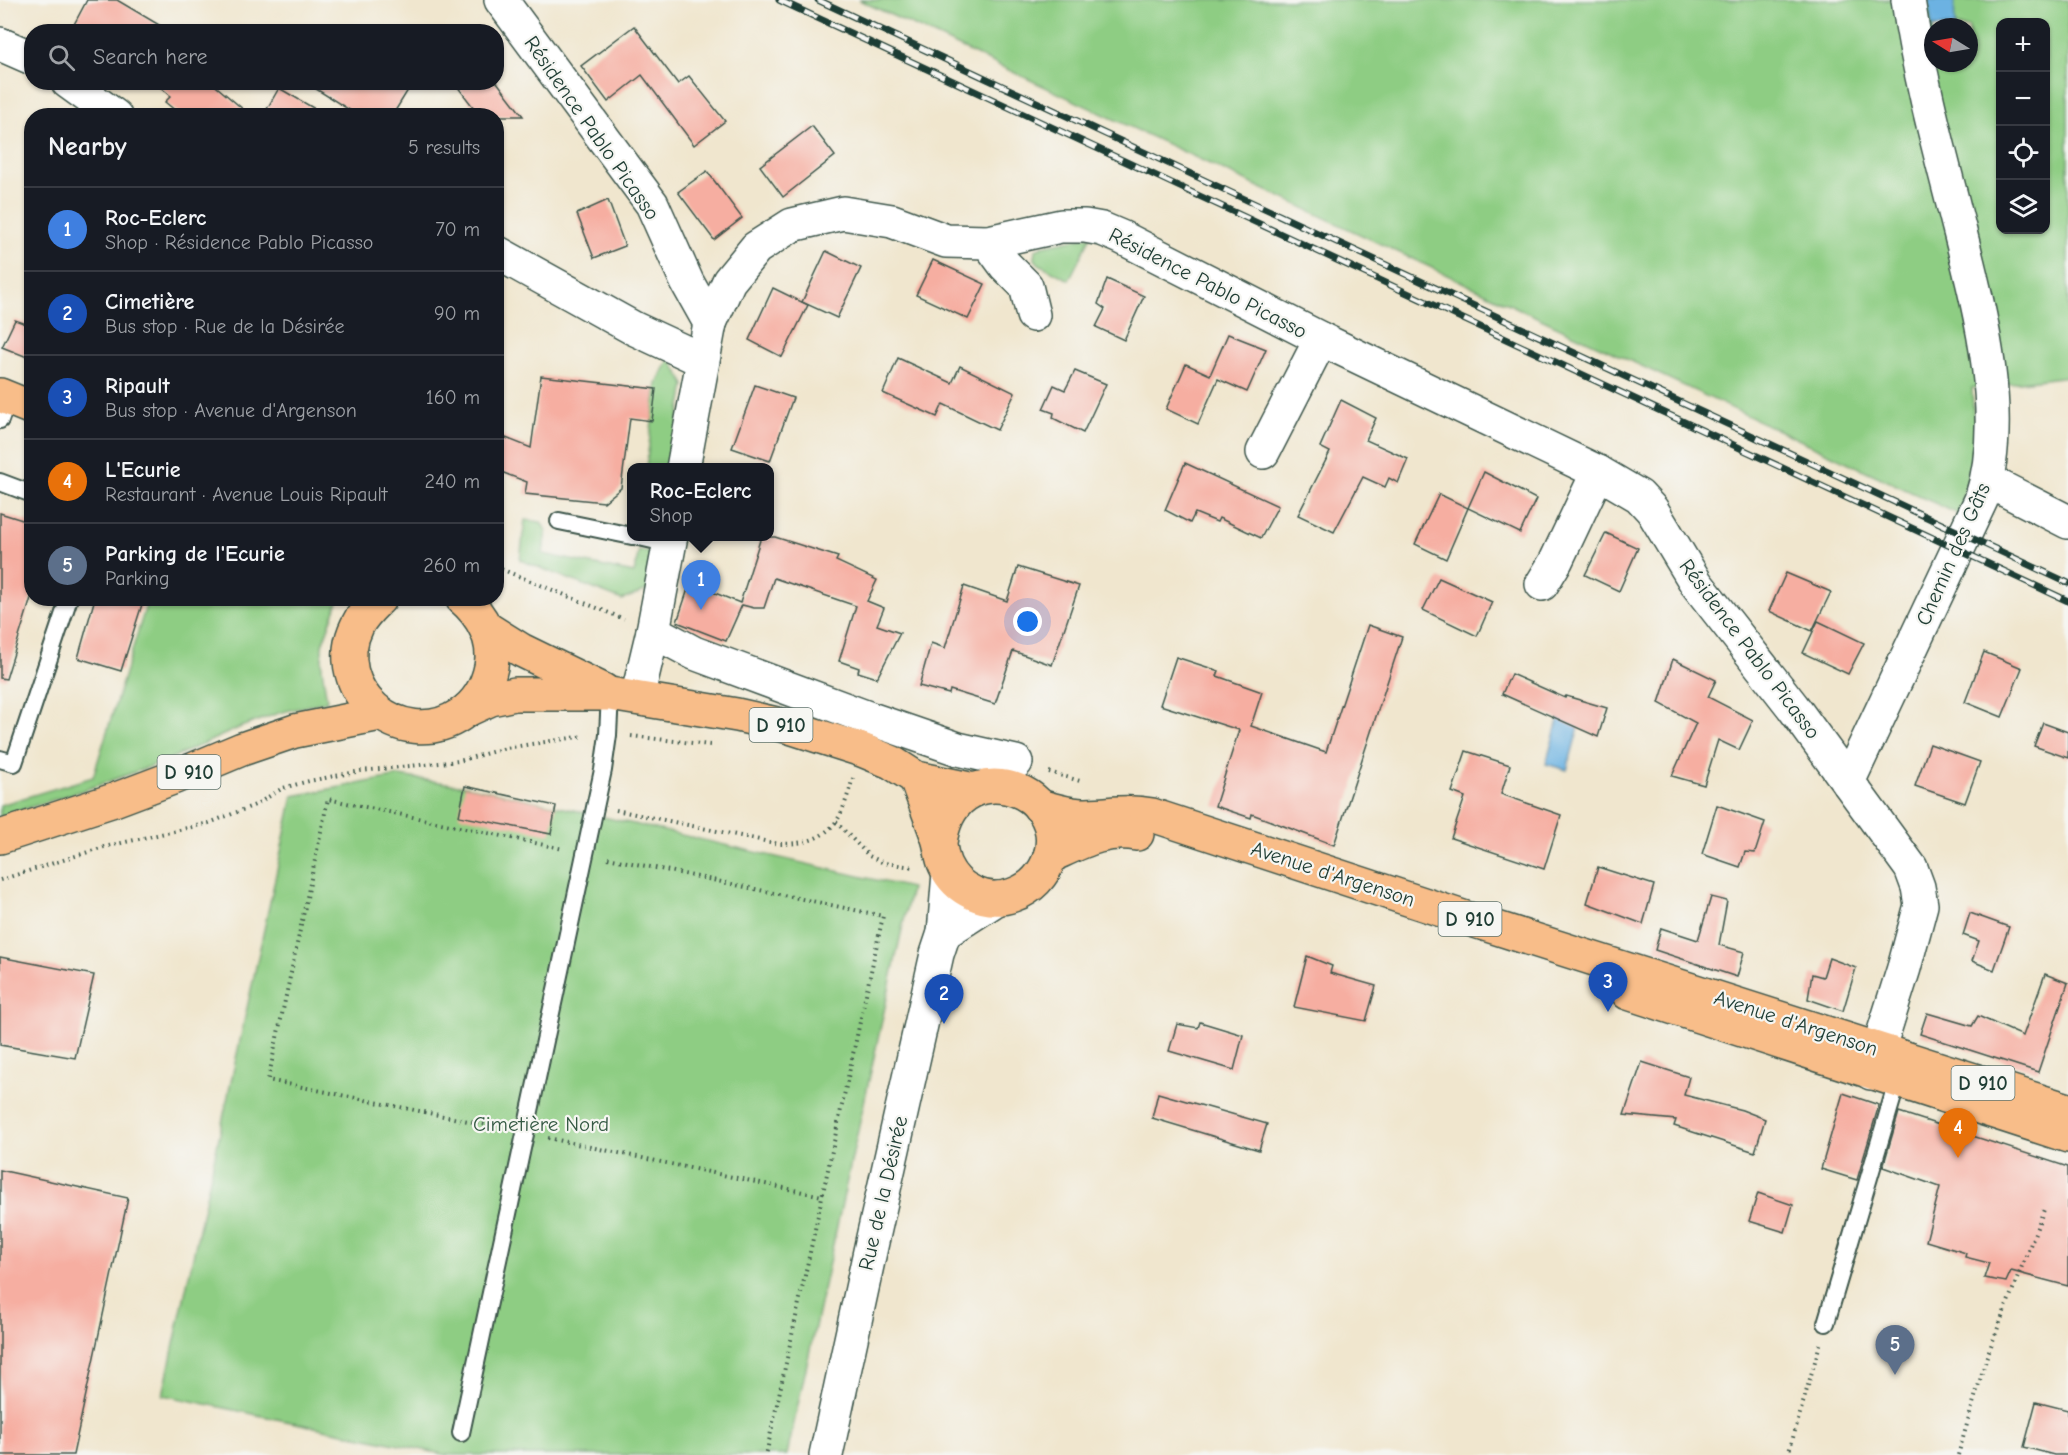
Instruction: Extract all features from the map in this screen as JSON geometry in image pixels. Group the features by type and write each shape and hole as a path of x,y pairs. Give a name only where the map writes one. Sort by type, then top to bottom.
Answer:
{"main road":[{"path":"371,606 356,627 351,646 351,665 356,684 366,701 380,714 393,722 424,727 439,725 467,710 479,697 487,681 491,664 491,646 486,628 477,612 471,606"},
{"name":"D 910","path":"486,628 521,650 624,696"},
{"name":"D 910","path":"467,710 491,699 515,694 624,696 737,715 810,732 891,762 916,778 974,790"},
{"name":"D 910","path":"0,837 114,800 242,749 295,731 380,714"},
{"path":"916,778 935,859 956,882 975,894 998,898 1010,896 1031,885 1043,872 1050,855 1052,842 1050,828 1039,806 1030,798 1009,787 986,786 960,798 949,811 942,826 935,859"},
{"name":"Avenue d'Argenson","path":"1039,806 1079,815 1116,812 1152,815 1486,924 1890,1066"},
{"name":"Avenue d'Argenson","path":"1050,855 1105,833 1126,832 1146,836 1890,1066"},
{"name":"D 910","path":"1890,1066 2068,1110"},
{"name":"D 910","path":"1890,1066 2068,1136"}],"street":[{"name":"Résidence Pablo Picasso","path":"501,0 652,204 687,282 710,323"},
{"name":"Chemin des Gâts","path":"1848,782 1973,518 1988,481 1993,431 1990,383 1981,320 1915,48 1908,0"},
{"path":"0,44 24,54"},
{"path":"79,90 103,108"},
{"name":"Résidence Pablo Picasso","path":"684,463 710,323 729,281 756,248 792,225 843,213 892,221 946,241 988,242 1061,226 1102,229 1321,339 1598,472 1638,496 1652,510 1696,583 1793,707 1848,782"},
{"path":"988,242 1005,265 1026,286 1033,315"},
{"path":"504,256 633,327 702,360"},
{"name":"Résidence Pablo Picasso","path":"1263,452 1321,339"},
{"path":"1542,584 1556,561 1598,472"},
{"path":"1988,481 2068,522"},
{"path":"624,696 653,631 670,541"},
{"path":"653,631 694,653 871,719 958,749 1016,762"},
{"path":"1848,782 1911,868 1918,887 1921,905 1904,968 1890,1066"},
{"name":"Rue de la Désirée","path":"826,1455 937,954 944,933 935,859"},
{"path":"944,933 998,898"}],"lane":[{"path":"0,482 24,491"},
{"path":"559,521 627,535"},
{"path":"0,759 14,763 66,606"},
{"path":"461,1433 603,770 608,735 624,696"},
{"path":"1826,1323 1890,1066"}],"path":[{"path":"504,570 653,631"},
{"path":"0,880 104,847 209,823 255,805 284,788 360,771 459,761 537,742 608,735 720,747"},
{"path":"843,773 864,780"},
{"path":"595,806 779,844 802,844 819,836 836,822 854,776"},
{"path":"766,1455 884,916 327,799 268,1080 822,1196"},
{"path":"836,822 869,856 884,863 917,868 935,859"},
{"path":"1958,1455 1987,1356 2045,1207"},
{"path":"1788,1455 1826,1323"}],"green space":[{"path":"859,0 2068,0 2068,376 1972,388 1975,442 1960,515"},
{"path":"1091,236 1069,280 1039,264 1034,258 1035,250 1042,246"},
{"path":"670,358 685,385 671,463 647,463 657,384"},
{"path":"525,520 541,522 546,531 543,554 634,573 639,550 653,553 650,589 622,600 520,560"},
{"path":"146,606 336,606 322,645 322,668 327,701 279,713 241,727 163,762 0,817 0,805 93,777"},
{"name":"Cimetière Nord","path":"399,776 466,786 911,888 787,1455 447,1455 163,1395 293,796"}],"water":[{"path":"1928,0 1954,0 1955,18 1931,18"},
{"path":"1559,717 1580,723 1567,770 1546,764"}],"building":[{"path":"87,0 117,0 158,24 74,24"},
{"path":"634,26 678,84 689,76 725,121 694,145 642,75 608,102 581,66"},
{"path":"164,90 220,90 242,108 172,108 165,102 171,96"},
{"path":"278,90 282,90 313,108 268,108"},
{"path":"318,90 408,90 397,108 346,108"},
{"path":"460,90 503,90 523,116 504,116 504,108 474,108"},
{"path":"812,126 835,156 783,197 760,166"},
{"path":"707,171 742,218 714,240 678,192"},
{"path":"608,200 625,246 594,258 577,214"},
{"path":"826,251 861,268 837,318 802,302"},
{"path":"933,260 985,284 968,319 916,295"},
{"path":"1107,279 1144,296 1124,340 1096,327 1105,309 1098,304"},
{"path":"773,288 808,305 782,357 749,340"},
{"path":"15,320 24,323 24,356 2,347"},
{"path":"1228,334 1266,349 1247,392 1218,379 1198,424 1166,409 1186,364 1210,375"},
{"path":"898,358 952,383 960,366 1015,393 997,430 943,404 937,417 883,393"},
{"path":"1075,371 1106,384 1083,433 1053,418 1054,413 1043,409 1054,385 1065,390"},
{"path":"541,376 656,389 652,421 630,418 621,488 604,502 525,494 527,482 504,473 504,437 531,448"},
{"path":"755,385 793,398 770,461 732,448"},
{"path":"1341,400 1376,418 1366,440 1408,459 1398,483 1389,478 1385,487 1363,477 1334,532 1298,515 1330,452 1320,447"},
{"path":"1185,463 1278,506 1261,538 1219,518 1217,522 1195,513 1190,523 1165,510"},
{"path":"1484,472 1536,499 1520,533 1468,508"},
{"path":"1439,494 1468,508 1446,559 1415,544"},
{"path":"0,513 24,520 24,606 29,606 6,679 0,678"},
{"path":"1606,533 1638,548 1619,591 1585,575"},
{"path":"775,537 838,557 836,561 877,580 867,601 884,608 877,625 900,633 877,678 858,672 859,668 839,661 856,606 774,578 764,608 742,605 726,641 677,622 690,583 740,603 760,541 774,541"},
{"path":"1018,567 1079,586 1052,665 1013,651 995,704 950,690 949,694 919,686 931,643 945,648 964,586 1007,601"},
{"path":"1786,573 1831,592 1812,631 1769,611"},
{"path":"1439,578 1492,602 1477,636 1423,610"},
{"path":"93,606 141,606 121,671 78,658"},
{"path":"1818,621 1864,643 1848,674 1803,653"},
{"path":"1368,625 1402,637 1334,845 1252,814 1251,818 1215,806 1239,730 1160,705 1176,657 1219,671 1217,676 1262,692 1251,726 1326,752"},
{"path":"1984,652 2022,668 2002,717 1965,702"},
{"path":"1673,659 1716,680 1708,697 1753,720 1739,750 1718,740 1704,785 1672,776 1696,723 1659,703"},
{"path":"1511,674 1565,698 1566,696 1607,708 1598,737 1502,694"},
{"path":"2043,723 2068,732 2068,758 2034,746"},
{"path":"1930,744 1980,762 1965,803 1915,786"},
{"path":"1466,751 1510,765 1501,794 1561,815 1544,869 1451,838 1465,797 1452,792"},
{"path":"465,786 556,806 551,834 459,816"},
{"path":"1717,805 1765,822 1755,853 1745,852 1740,867 1702,854"},
{"path":"1598,867 1654,885 1643,924 1587,903"},
{"path":"1711,897 1727,901 1719,945 1744,952 1737,977 1655,950 1661,928 1698,940"},
{"path":"1970,913 2009,927 1994,970 1972,961 1979,941 1963,935"},
{"path":"1307,956 1332,966 1330,973 1376,986 1366,1021 1294,1007"},
{"path":"0,957 94,975 75,1058 0,1045"},
{"path":"1829,958 1856,968 1843,1011 1808,999 1812,974 1823,977"},
{"path":"2045,974 2068,983 2038,1072 1920,1034 1927,1013 1972,1026 1978,1016 2023,1036"},
{"path":"1200,1022 1243,1035 1234,1070 1169,1051 1177,1024 1198,1028"},
{"path":"1642,1062 1689,1077 1684,1095 1742,1110 1765,1119 1755,1152 1674,1126 1676,1120 1624,1115"},
{"path":"1158,1093 1267,1124 1259,1150 1152,1118"},
{"path":"1843,1093 1879,1105 1857,1180 1821,1169"},
{"path":"1899,1112 2068,1167 2068,1286 2011,1271 2006,1282 1984,1278 1989,1263 1965,1257 1966,1253 1926,1241 1940,1187 1883,1167"},
{"path":"0,1170 128,1198 73,1455 0,1455"},
{"path":"1758,1193 1793,1205 1785,1232 1749,1221"},
{"path":"2036,1402 2068,1410 2068,1455 2054,1455 2024,1447"}],"railway":[{"path":"779,0 2068,601"},
{"path":"818,0 2068,583"}],"place":[{"name":"Roc-Eclerc","path":"701,610"},
{"name":"Ripault","path":"1608,1012"},
{"name":"Cimetière","path":"944,1024"},
{"name":"L'Ecurie","path":"1958,1158"},
{"name":"Parking de l'Ecurie","path":"1895,1375"}]}
